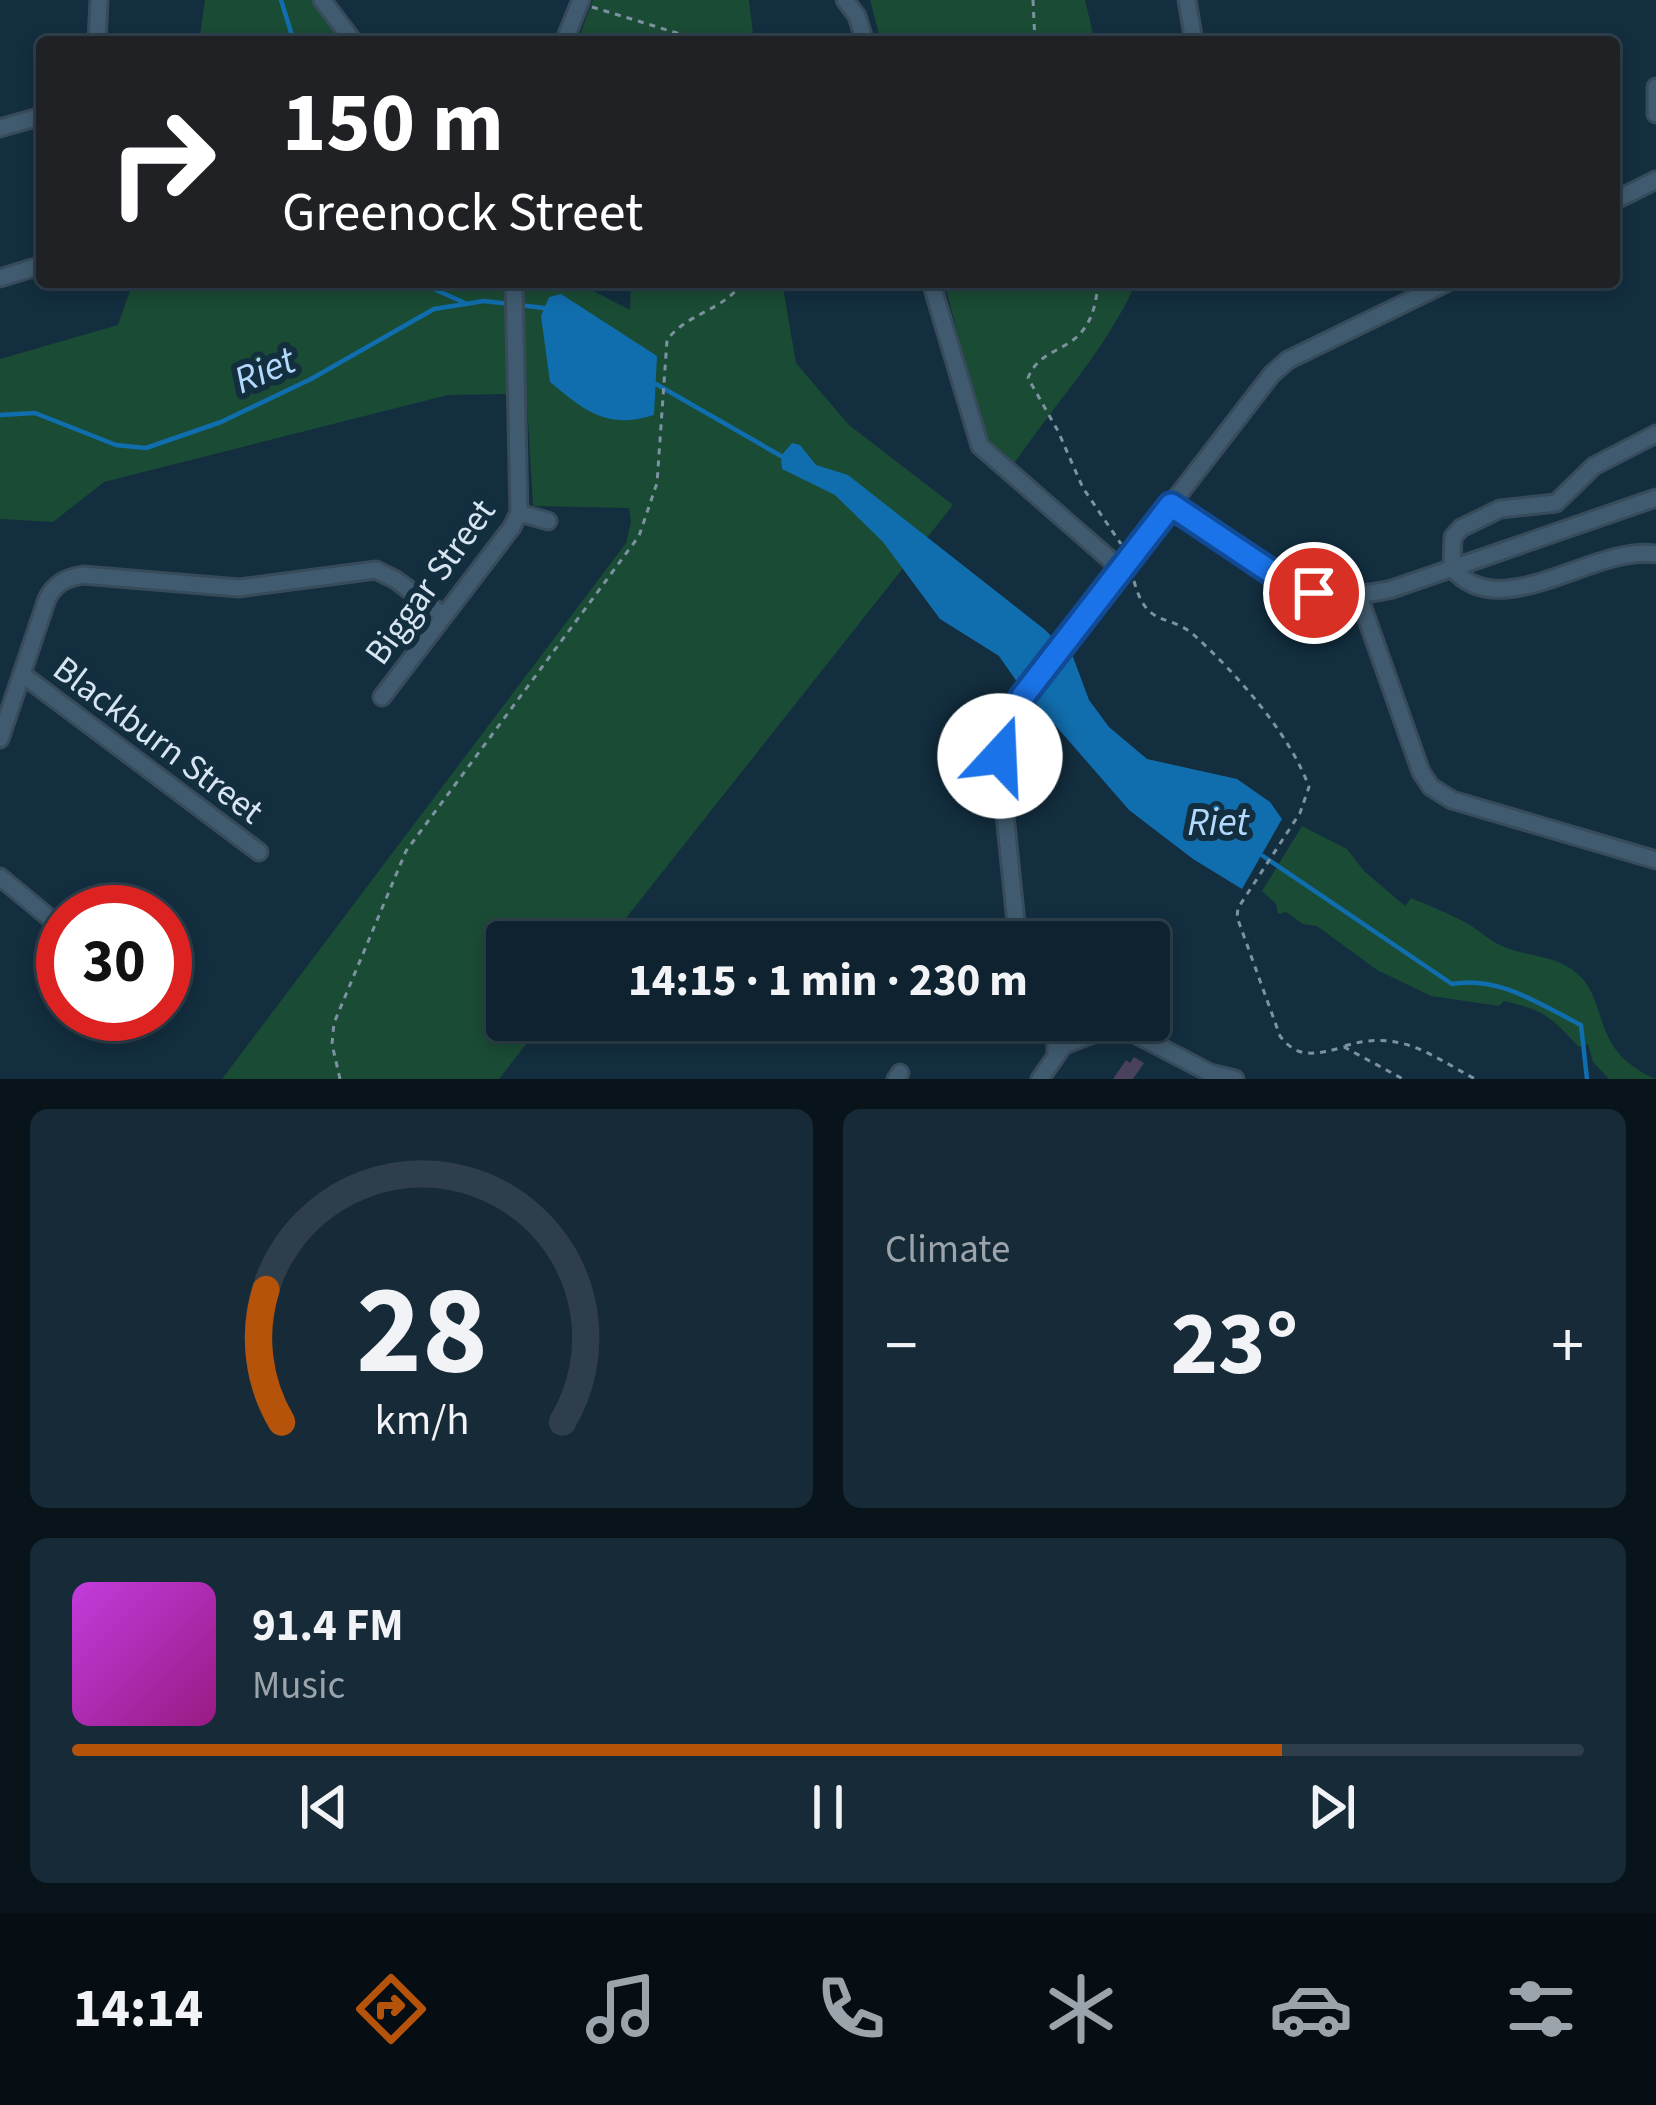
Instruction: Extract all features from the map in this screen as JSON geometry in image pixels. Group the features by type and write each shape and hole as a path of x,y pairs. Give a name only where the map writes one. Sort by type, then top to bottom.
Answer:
{"street":[{"path":"97,36 99,0"},
{"path":"322,0 350,36"},
{"path":"1187,0 1192,36"},
{"path":"566,36 580,1"},
{"path":"846,1 862,36"},
{"path":"1656,87 1656,114"},
{"path":"0,128 36,118"},
{"path":"1620,198 1656,180"},
{"path":"0,278 36,267"},
{"name":"Biggar Street","path":"382,697 519,512 514,288"},
{"path":"933,288 980,446 1124,565"},
{"path":"1016,921 1000,766 1003,735 1023,696 1272,374 1288,360 1436,288"},
{"path":"1656,434 1594,466 1556,503 1508,507 1461,528 1453,537 1452,568 1469,584 1515,588 1630,552 1656,554"},
{"path":"1171,505 1299,590 1358,594 1391,589 1656,498"},
{"path":"519,512 548,520"},
{"path":"0,739 44,607 55,587 82,575 239,588 376,571 444,616"},
{"path":"1358,594 1421,772 1431,787 1452,800 1656,860"},
{"name":"Blackburn Street","path":"23,675 259,852"},
{"path":"0,878 36,907"},
{"path":"1058,1041 1059,1051"},
{"path":"1040,1079 1066,1041"},
{"path":"1059,1051 1080,1041"},
{"path":"1149,1041 1210,1072 1235,1079"}],"path":[{"path":"1033,0 1035,36"},
{"path":"580,1 682,36"},
{"path":"340,1079 332,1044 334,1023 406,851 639,536 657,482 664,352 674,331 719,307 737,288"},
{"path":"1097,288 1088,325 1071,345 1035,364 1028,378 1083,488 1120,541 1138,598 1157,619 1188,629 1217,658 1257,702 1306,779 1308,796 1238,908 1237,917 1280,1036 1301,1054 1318,1054 1377,1037 1394,1040 1474,1079"},
{"path":"1344,1047 1402,1079"}],"green space":[{"path":"205,0 323,0 337,36 200,36"},
{"path":"593,0 749,0 753,36 579,36"},
{"path":"870,0 1085,0 1094,36 879,36"},
{"path":"131,288 511,288 518,394 448,395 104,482 53,522 0,519 0,359 118,325"},
{"path":"520,288 588,288 630,310 631,288 783,288 796,363 849,425 953,505 624,921 486,921 486,1041 529,1041 499,1079 222,1079 626,543 629,508 533,506"},
{"path":"946,288 1133,288 1095,354 1012,467 984,435"},
{"path":"1302,826 1347,849 1364,871 1405,906 1411,898 1463,921 1500,945 1570,968 1592,993 1618,1053 1656,1079 1609,1079 1593,1062 1588,1044 1579,1047 1539,1012 1504,1001 1499,1006 1431,996 1377,970 1317,926 1303,924 1286,912 1278,914 1276,904 1262,891"}],"water":[{"path":"561,294 657,356 654,415 610,419 550,382 541,316 549,297"},
{"name":"Riet","path":"792,443 800,445 816,465 848,475 1044,629 1073,657 1089,700 1109,727 1147,759 1237,779 1270,802 1282,819 1242,889 1129,810 999,656 940,619 883,542 835,495 782,469 781,456"}],"building":[{"path":"1134,1057 1144,1063 1133,1079 1113,1079 1126,1060 1130,1063"}],"waterway":[{"path":"281,0 292,36"},
{"path":"432,288 463,302"},
{"name":"Riet","path":"0,415 35,413 116,445 146,448 221,422 311,379 434,309 484,301 544,308"},
{"name":"Riet","path":"656,384 781,456"},
{"name":"Riet","path":"1263,856 1452,984 1502,988 1581,1025 1587,1079"}],"route":[{"path":"1000,756 1006,726 1023,696 1171,505 1292,586 1314,593"}]}
